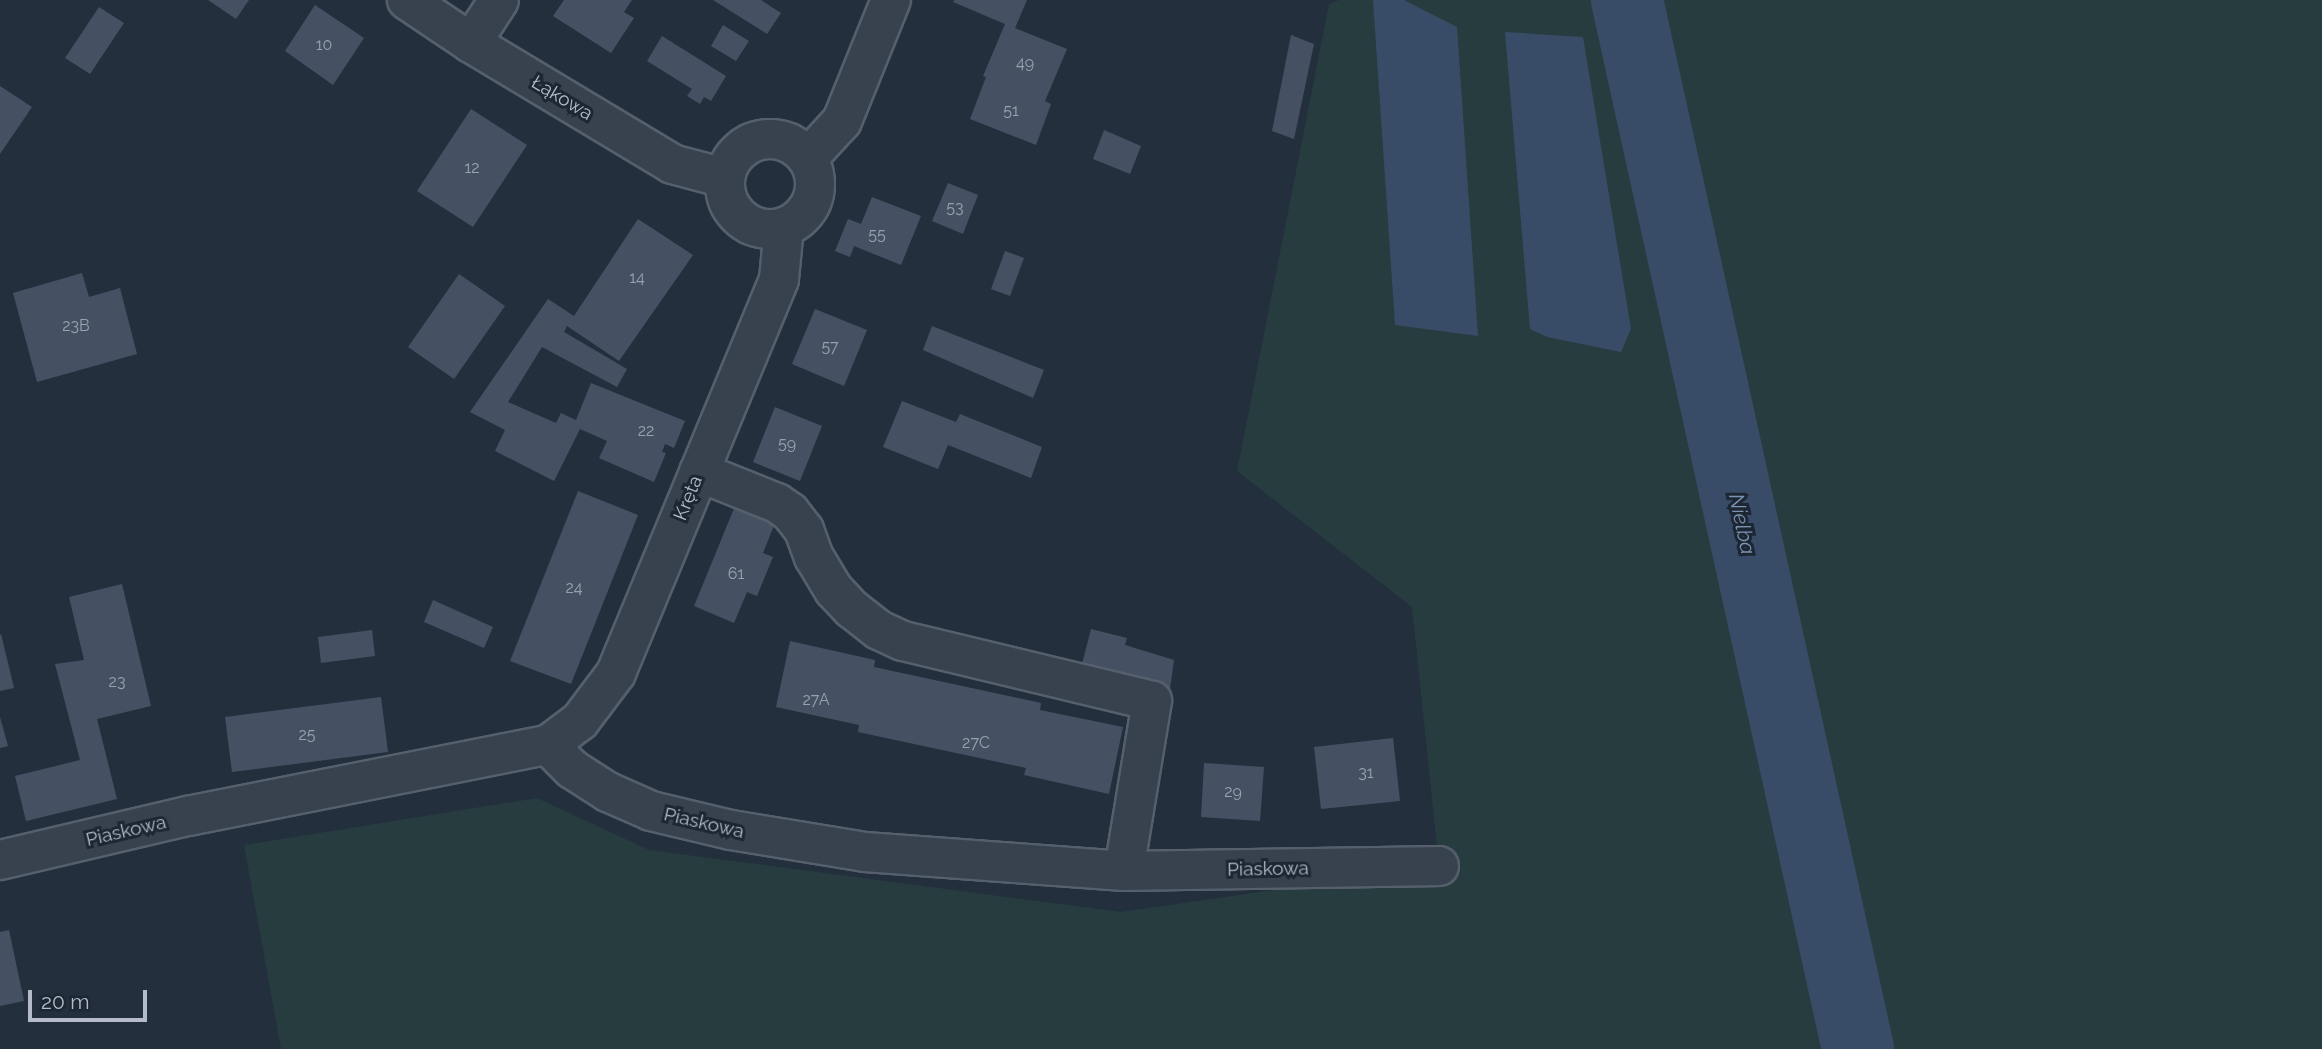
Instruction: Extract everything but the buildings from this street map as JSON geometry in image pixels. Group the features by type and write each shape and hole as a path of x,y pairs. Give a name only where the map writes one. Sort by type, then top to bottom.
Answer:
{"street":[{"name":"Łąkowa","path":"407,0 471,43 672,164 725,178"},
{"path":"471,43 499,0"},
{"path":"808,158 842,121 891,0"},
{"path":"768,138 783,140 808,158 814,171 814,199 807,212 784,228 769,230 741,219 731,207 725,193 725,178 730,162 752,142 768,138"},
{"name":"Kręta","path":"548,745 580,721 616,673 779,279 784,228"},
{"path":"699,472 765,498 789,512 804,530 814,557 834,590 852,609 879,630 903,641 1152,701 1124,871"},
{"name":"Piaskowa","path":"0,860 188,817 548,745 572,769 608,792 651,811 731,830 865,852 1124,871 1439,866"}],"green space":[{"path":"1339,0 2322,0 2322,1049 281,1049 244,845 537,798 649,850 1121,912 1439,866 1412,607 1237,471 1329,4"}],"water":[{"path":"1373,0 1404,0 1457,27 1478,336 1395,325"},
{"path":"1505,32 1583,37 1631,329 1621,352 1547,337 1530,329"},
{"path":"1835,867 1881,1049 1850,1049 1814,874"}],"waterway":[{"name":"Nielba","path":"1627,0 1858,1049"}]}
